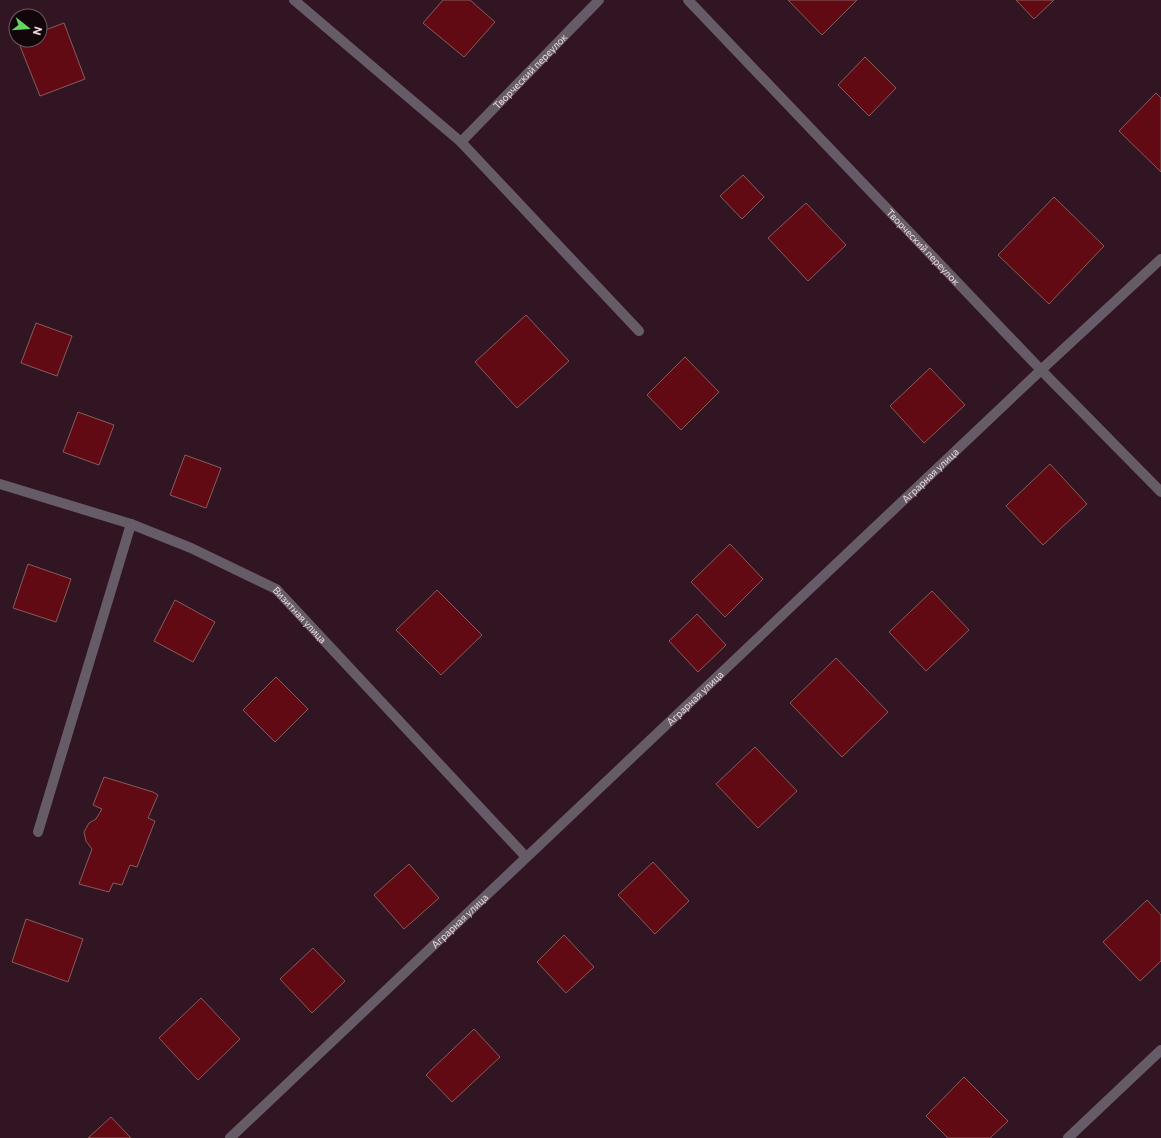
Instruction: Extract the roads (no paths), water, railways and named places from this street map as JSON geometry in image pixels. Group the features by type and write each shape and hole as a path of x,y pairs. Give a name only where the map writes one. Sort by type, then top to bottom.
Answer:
{"street":[{"path":"294,0 461,142 639,331"},
{"name":"Творческий переулок","path":"461,142 599,0"},
{"name":"Творческий переулок","path":"688,0 1041,370 1161,492"},
{"name":"Аграрная улица","path":"230,1138 1041,370 1161,259"},
{"name":"Визитная улица","path":"0,484 131,524 191,548 276,589 526,857"},
{"path":"38,832 131,524"},
{"path":"1068,1138 1161,1050"}]}
